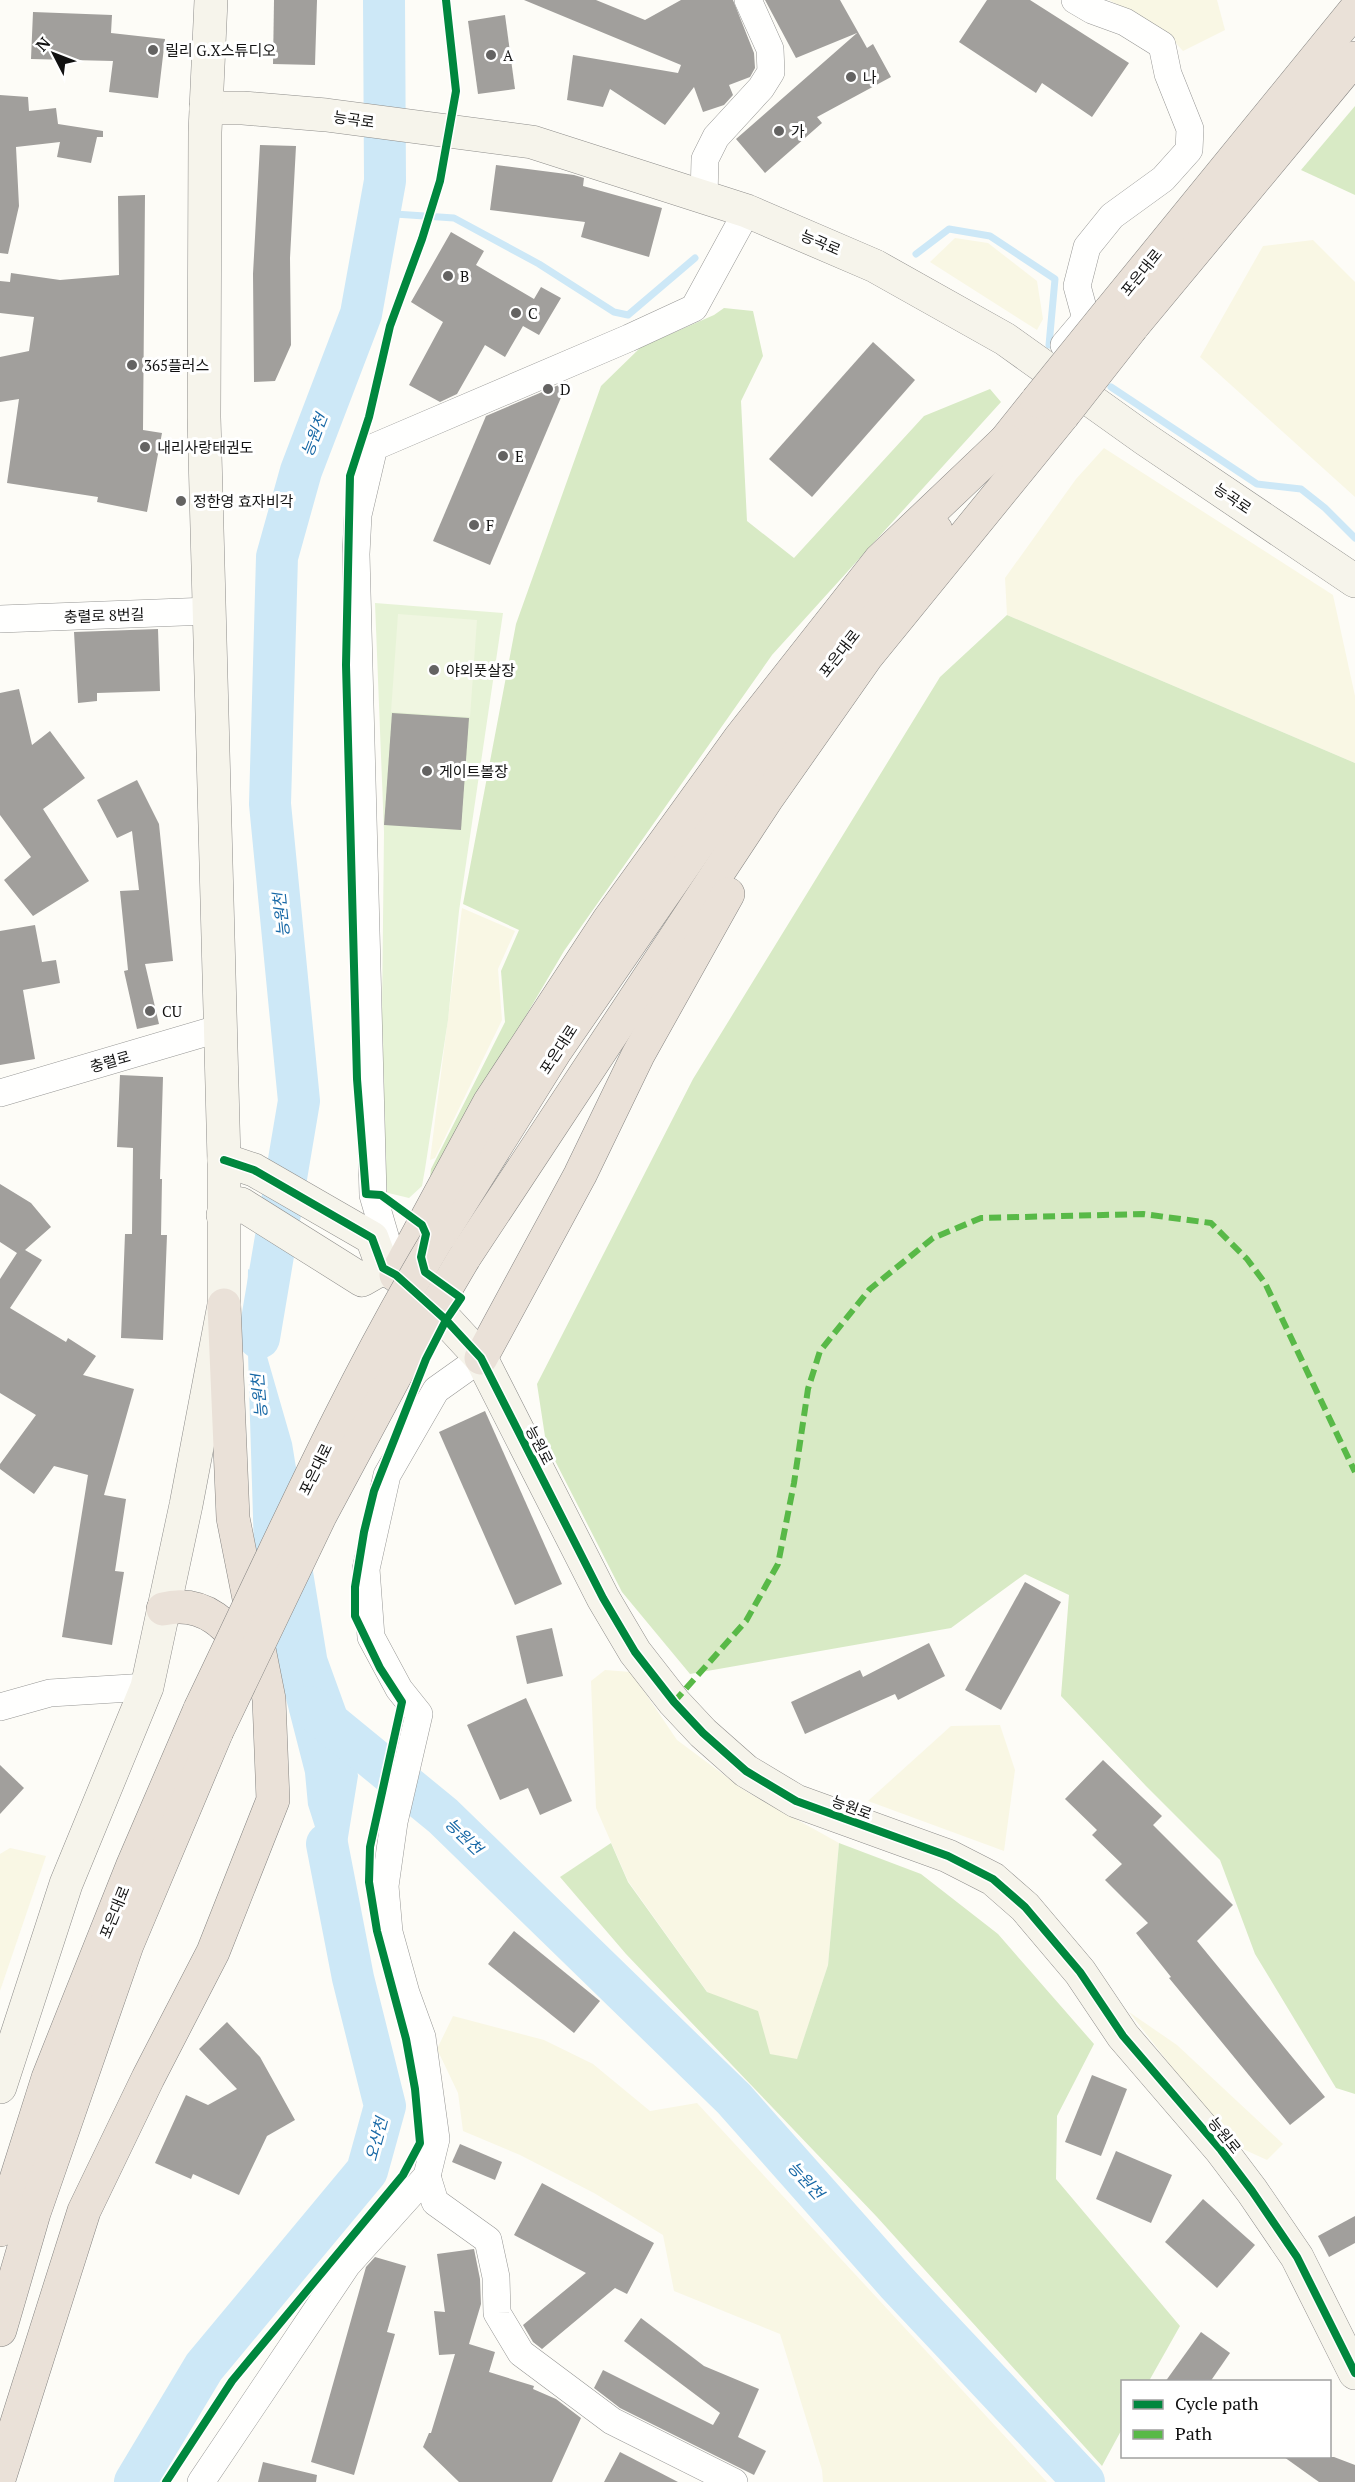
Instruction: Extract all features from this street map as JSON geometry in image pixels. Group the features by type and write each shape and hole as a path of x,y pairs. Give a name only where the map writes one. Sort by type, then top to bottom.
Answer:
{"highway":[{"name":"포은대로","path":"1120,319 1355,10"},
{"name":"포은대로","path":"1120,319 1355,58"},
{"path":"1050,408 1120,319"},
{"name":"포은대로","path":"0,2330 34,2213 208,1720 339,1419 415,1276 556,1050 764,749 1006,440 1050,408"},
{"name":"포은대로","path":"0,2230 48,2078 132,1867 208,1720 401,1365 464,1258 768,797 867,656 991,507 1050,408"},
{"path":"380,1274 608,921 741,738 880,560 1006,440"},
{"path":"481,1358 580,1175 638,1055 762,836 837,725 991,507"},
{"path":"0,2476 84,2211 148,2078 213,1952 273,1800 269,1699 233,1518 224,1305"},
{"path":"163,1609 178,1605 194,1607 213,1615 244,1648 266,1683"}],"street":[{"path":"0,2087 66,1884 147,1687 186,1505 224,1305 232,1209 239,1165 221,1028 204,417 206,108 212,0"},
{"path":"704,197 705,159 716,137 761,88 771,72 770,50 748,0"},
{"path":"1045,369 1086,319 1077,286 1087,247 1112,216 1163,179 1190,150 1190,129 1168,74 1162,45 1125,22 1092,10 1075,0"},
{"name":"능곡로","path":"206,108 243,108 326,115 532,142 747,211 875,266 1005,339 1045,369 1355,581"},
{"path":"232,1209 380,1274 373,1195 356,555 358,515 374,447 694,308 747,211"},
{"name":"충렬로 8번길","path":"0,619 209,611"},
{"name":"충렬로","path":"0,1093 221,1028"},
{"name":"능원로","path":"239,1165 372,1238 380,1274 446,1320 481,1358 603,1598 635,1652 674,1702 703,1733 746,1771 796,1801 948,1856 993,1879 1025,1907 1080,1972 1123,2036 1221,2150 1258,2201 1297,2257 1355,2373"},
{"path":"201,2482 347,2265 427,2176 436,2139 422,2037 406,1993 389,1932 385,1886 394,1822 419,1714 399,1689 371,1637 366,1569 387,1475 436,1390 481,1358"},
{"path":"0,1707 50,1693 147,1687"},
{"path":"427,2176 435,2202 488,2240 496,2277 497,2313 521,2354 612,2421 734,2482"}],"shaded area":[{"path":"1109,0 1217,0 1225,30 1183,51 1164,30"},
{"path":"955,238 988,243 1037,281 1043,319 1037,330 930,262"},
{"path":"1313,240 1355,282 1355,497 1200,357 1263,246"},
{"path":"1104,448 1333,595 1355,696 1355,763 1007,615 1005,578 1076,479"},
{"path":"462,908 515,931 498,969 502,1020 435,1158 430,1160"},
{"path":"605,1670 631,1672 677,1740 747,1792 839,1843 828,1965 797,2060 769,2054 713,2000 628,1881 596,1808 591,1681"},
{"path":"1000,1725 1015,1770 1004,1851 868,1801 951,1726"},
{"path":"10,1848 46,1856 0,1991 0,1854"},
{"path":"1129,2012 1177,2045 1283,2144 1267,2160 1232,2144"},
{"path":"453,2016 544,2040 593,2064 650,2111 697,2103 1047,2482 823,2482 822,2470 780,2334 674,2291 663,2235 594,2193 520,2155 463,2131 458,2093 437,2049"}],"green space":[{"path":"1355,106 1355,195 1301,170"},
{"path":"724,308 753,311 763,356 741,401 747,521 794,558 924,416 990,389 1001,402 772,655 564,951 430,1178 431,1169 505,1022 501,971 519,930 463,904 516,624 601,386 641,347 714,315"},
{"path":"375,603 503,613 459,911 448,1020 425,1169 422,1186 409,1198 380,1191 384,832"},
{"name":"야외풋살장","path":"398,614 477,620 470,717 391,712"},
{"path":"1007,615 1355,763 1355,2094 1336,2088 1255,1954 1220,1860 1061,1696 1069,1595 1025,1574 951,1628 690,1674 622,1592 546,1443 537,1384 693,1079 940,677"},
{"path":"611,1843 628,1882 707,1992 758,2011 770,2054 797,2059 828,1965 839,1843 921,1874 998,1934 1094,2044 1057,2116 1056,2179 1180,2326 1150,2380 1121,2380 1121,2431 1102,2466 877,2217 626,1954 560,1877"}],"water":[{"path":"248,1269 287,1293 266,1353 292,1443 327,1657 352,1726 358,1776 338,1899 308,1805 305,1773 275,1656 254,1550 247,1321"}],"building":[{"path":"274,0 317,0 315,65 273,64"},
{"path":"524,0 596,0 645,20 681,0 733,0 754,53 755,68 750,77 729,85 733,95 724,105 703,112 694,87 665,125 610,89 603,107 567,100 573,55 678,73 681,65"},
{"path":"765,0 840,0 867,48 873,44 891,77 817,117 822,123 765,173 736,139 857,33 796,58"},
{"path":"987,0 1030,0 1129,63 1092,117 1042,83 1036,93 959,42"},
{"path":"33,12 112,15 111,33 165,39 158,98 109,92 113,61 31,59"},
{"name":"A","path":"505,15 515,89 478,94 468,21"},
{"path":"0,95 28,97 29,111 56,108 58,124 103,131 103,137 97,137 91,163 57,157 60,142 16,147 19,206 8,254 0,253"},
{"path":"260,145 296,146 290,258 291,345 275,381 254,382 253,274"},
{"path":"496,165 574,175 584,178 583,186 662,208 649,257 581,237 585,222 490,210"},
{"path":"145,195 143,430 162,433 147,512 97,502 98,497 7,483 19,399 0,402 0,357 29,351 34,317 0,313 0,281 10,282 11,273 60,280 119,275 118,196"},
{"path":"451,232 484,251 476,265 534,299 541,287 561,298 539,335 523,326 505,357 485,345 457,394 440,402 409,385 443,322 411,302"},
{"path":"873,342 915,380 812,497 769,459"},
{"path":"568,381 490,565 433,541 486,416"},
{"path":"158,629 160,691 97,693 97,701 78,703 74,632"},
{"path":"19,689 32,745 50,731 85,778 43,809 89,881 33,916 4,880 31,857 0,815 0,693"},
{"name":"게이트볼장","path":"392,713 469,718 461,830 384,825"},
{"path":"137,780 159,824 173,961 145,964 159,1024 137,1029 124,971 128,970 120,891 139,890 132,831 117,838 97,800"},
{"path":"35,925 42,962 56,960 60,983 23,990 35,1059 0,1065 0,931"},
{"path":"120,1075 163,1077 161,1235 167,1235 163,1340 121,1338 125,1234 132,1234 133,1148 117,1147"},
{"path":"0,1184 31,1203 51,1227 25,1250 42,1260 10,1308 66,1342 68,1338 96,1356 83,1375 134,1389 104,1495 126,1499 115,1571 124,1572 112,1645 62,1637 88,1475 54,1466 34,1494 0,1469 0,1464 36,1415 0,1393 0,1279 17,1253 0,1242"},
{"path":"485,1411 562,1584 515,1605 439,1432"},
{"path":"1025,1582 1061,1602 1001,1710 965,1690"},
{"path":"552,1628 563,1676 527,1684 516,1636"},
{"path":"929,1643 945,1676 898,1700 895,1694 805,1734 791,1702 860,1670 863,1677"},
{"path":"526,1698 572,1801 540,1815 528,1788 500,1800 467,1725"},
{"path":"1103,1760 1162,1816 1153,1825 1233,1905 1197,1941 1325,2097 1290,2125 1169,1978 1171,1977 1136,1933 1148,1923 1105,1880 1122,1864 1092,1835 1097,1830 1065,1799"},
{"path":"0,1765 24,1788 0,1814"},
{"path":"514,1931 600,2001 574,2033 488,1964"},
{"path":"227,2022 260,2057 295,2120 267,2136 239,2195 193,2174 191,2179 155,2163 186,2095 208,2105 237,2089 199,2049"},
{"path":"1092,2075 1127,2089 1101,2156 1065,2142"},
{"path":"460,2144 502,2162 495,2180 452,2162"},
{"path":"1116,2151 1172,2175 1151,2223 1096,2199"},
{"path":"542,2183 654,2243 627,2294 615,2288 542,2349 533,2342 523,2325 586,2273 514,2235"},
{"path":"1203,2199 1255,2245 1217,2288 1165,2242"},
{"path":"1355,2216 1355,2243 1329,2257 1318,2236"},
{"path":"474,2249 480,2279 481,2304 469,2344 495,2352 489,2372 534,2386 533,2389 556,2399 581,2418 552,2482 459,2482 423,2447 431,2433 455,2354 439,2355 434,2311 445,2312 437,2254"},
{"path":"375,2257 406,2266 387,2332 395,2334 354,2475 311,2462 366,2267"},
{"path":"641,2318 704,2366 759,2389 738,2437 766,2451 754,2475 620,2408 594,2388 603,2370 713,2425 720,2413 624,2341"},
{"path":"1201,2332 1230,2353 1211,2380 1166,2380"},
{"path":"620,2452 678,2482 604,2482"},
{"path":"1334,2457 1355,2465 1355,2482 1319,2482 1285,2458"},
{"path":"263,2462 317,2475 316,2482 258,2482"}],"waterway":[{"name":"능원천","path":"259,1338 299,1101 270,804 277,557 301,471 361,314 385,181 384,0"},
{"path":"380,213 454,218 539,264 614,312 628,315 695,258"},
{"path":"916,254 949,229 990,236 1055,279 1049,345"},
{"path":"1111,387 1257,484 1301,489 1325,508 1355,538"},
{"name":"능원천","path":"310,1707 443,1816 734,2099 897,2283 1084,2482"},
{"name":"오산천","path":"135,2482 204,2367 367,2171 385,2106 353,1978 327,1844"}],"marked path":[{"path":"674,1702 746,1621 778,1564 794,1483 808,1389 820,1351 870,1289 933,1238 981,1218 1143,1214 1211,1223 1247,1259 1265,1283 1355,1472"}],"cycle path":[{"path":"166,2482 232,2381 403,2175 420,2143 415,2089 406,2039 377,1931 369,1882 370,1847 402,1702 380,1668 355,1616 355,1587 364,1532 374,1491 426,1359 446,1320 461,1298 425,1272 421,1257 426,1234 422,1225 381,1195 366,1194 357,1079 346,665 350,476 369,417 390,326 422,239 440,181 456,91 446,0"},
{"path":"224,1160 254,1170 372,1238 383,1268 396,1275 446,1320 481,1358 603,1598 635,1652 674,1702 703,1733 746,1771 796,1801 948,1856 993,1879 1025,1907 1080,1972 1123,2036 1221,2150 1252,2191 1297,2257 1355,2373"}],"place":[{"name":"릴리 G.X스튜디오","path":"153,50"},
{"name":"A","path":"491,55"},
{"name":"나","path":"851,77"},
{"name":"가","path":"779,131"},
{"name":"B","path":"448,276"},
{"name":"C","path":"516,313"},
{"name":"365플러스","path":"132,365"},
{"name":"D","path":"548,389"},
{"name":"내리사랑태권도","path":"145,447"},
{"name":"E","path":"503,456"},
{"name":"정한영 효자비각","path":"181,501"},
{"name":"F","path":"474,525"},
{"name":"야외풋살장","path":"434,670"},
{"name":"게이트볼장","path":"427,771"},
{"name":"CU","path":"150,1011"}]}
